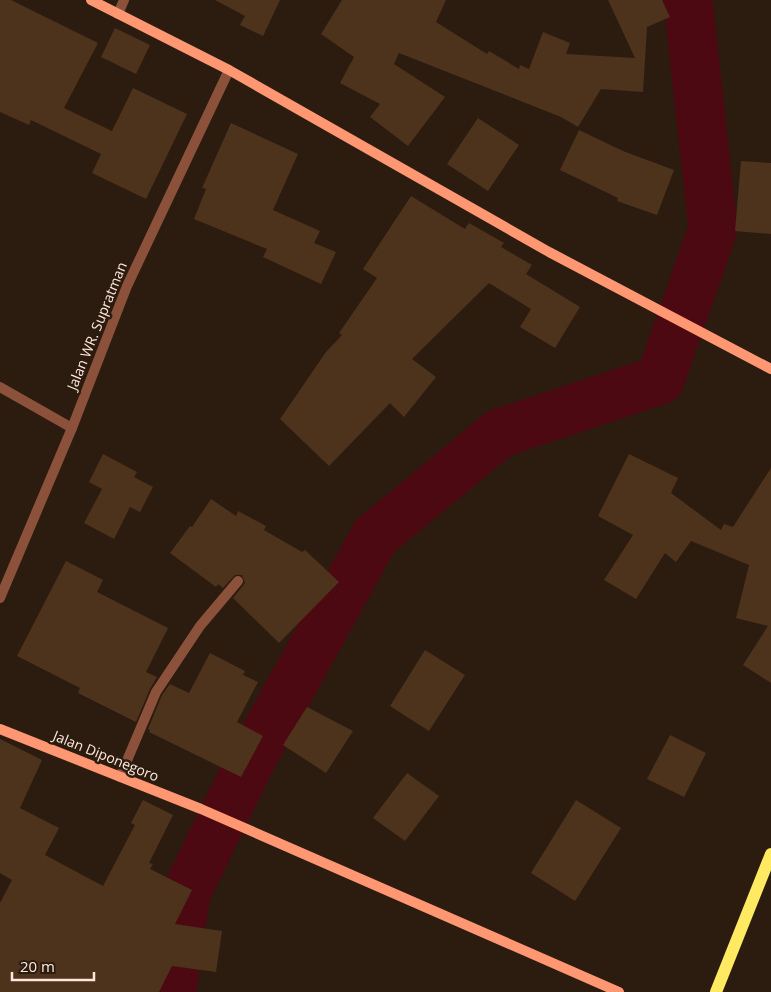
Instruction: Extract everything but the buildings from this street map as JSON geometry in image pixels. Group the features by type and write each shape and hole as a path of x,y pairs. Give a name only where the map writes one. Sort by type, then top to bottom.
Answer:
{"main road":[{"path":"716,992 771,854"}],"street":[{"path":"91,0 229,70 549,252 673,319 771,368"},
{"path":"118,14 124,0"},
{"name":"Jalan WR. Supratman","path":"0,598 72,428 127,286 229,70"},
{"path":"0,386 72,428"},
{"path":"120,777 156,692 200,626 238,581"},
{"name":"Jalan Diponegoro","path":"0,729 201,809 619,992"}],"waterway":[{"path":"172,992 186,893 252,758 375,536 500,433 660,380 713,229 688,0"}]}
